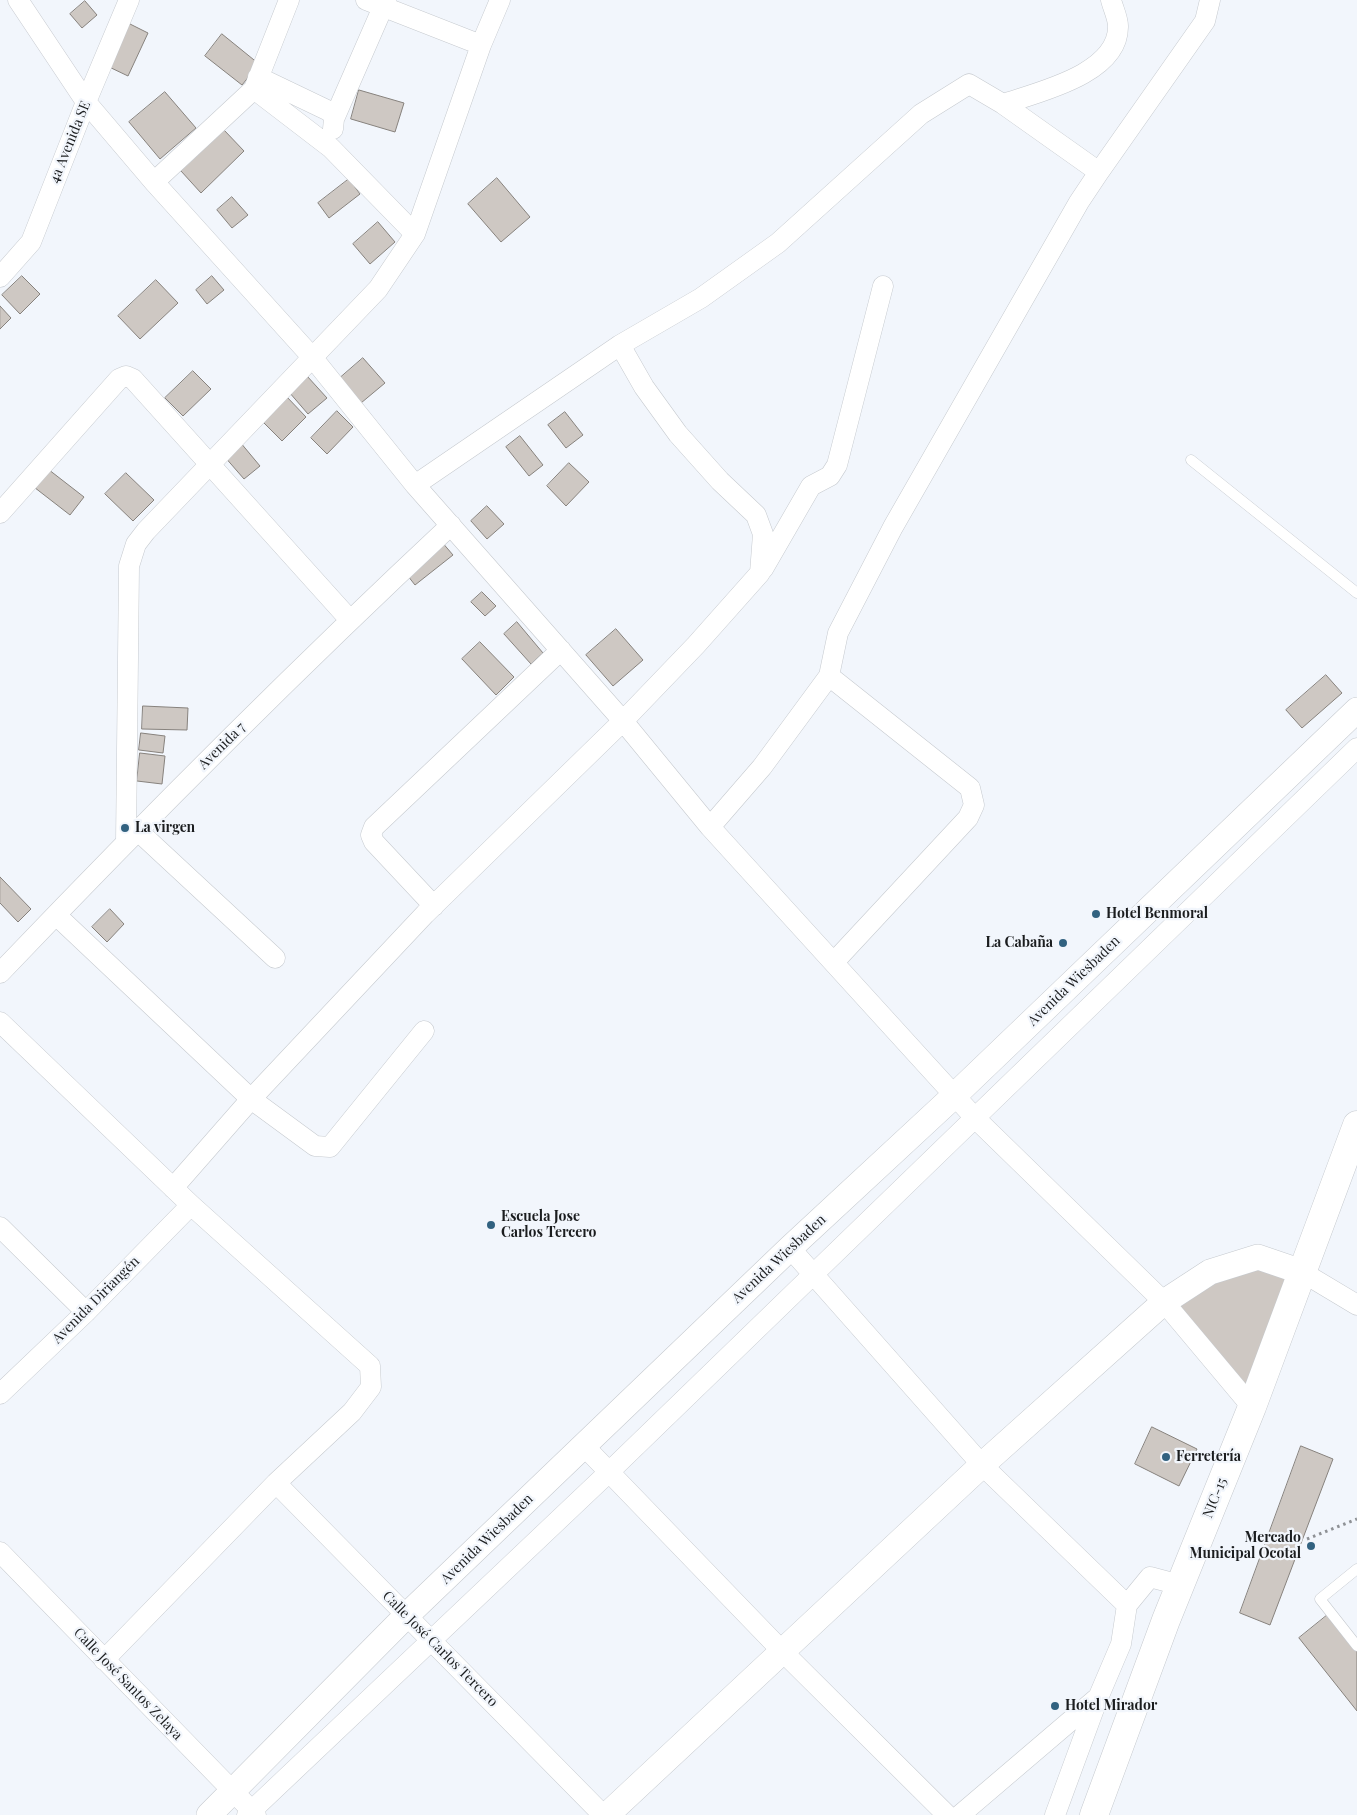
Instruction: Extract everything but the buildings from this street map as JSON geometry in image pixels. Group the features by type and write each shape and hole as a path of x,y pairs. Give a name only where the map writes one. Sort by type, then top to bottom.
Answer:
{"highway":[{"name":"NIC-15","path":"1094,1815 1180,1585 1252,1406 1355,1138"}],"street":[{"path":"18,0 86,102 154,182 312,357 415,485 623,721 710,826 974,1118 1164,1302 1252,1406"},
{"name":"4a Avenida SE","path":"0,277 31,242 86,102 129,0"},
{"path":"154,182 256,83 289,0"},
{"path":"275,958 132,836 130,566 136,544 146,531 210,462 378,289 415,234 481,45 500,0"},
{"path":"1003,104 1078,78 1095,67 1113,45 1118,26 1111,0"},
{"path":"710,826 762,767 828,676 838,633 893,527 1079,202 1205,21 1210,0"},
{"path":"331,148 334,119 378,3 481,45"},
{"path":"256,83 331,112 334,119"},
{"path":"256,83 331,148 415,234"},
{"path":"415,485 620,345 701,298 778,243 921,114 968,84 1003,104 1099,172"},
{"path":"174,1188 251,1099 434,906 623,721 696,645 760,573 811,486 830,476 837,465 882,286"},
{"path":"620,345 644,387 678,434 720,482 756,515 763,534 760,573"},
{"path":"0,513 119,379 126,376 133,378 350,620"},
{"name":"Avenida 7","path":"0,973 132,836 350,620 451,525"},
{"path":"434,906 374,842 371,835 374,827 560,650"},
{"path":"828,676 970,788 974,805 968,818 834,962"},
{"name":"Avenida Wiesbaden","path":"209,1815 406,1616 790,1248 955,1095 1357,710"},
{"name":"Avenida Wiesbaden","path":"252,1814 430,1640 608,1473 1357,748"},
{"path":"56,915 251,1099 315,1146 330,1147 424,1032"},
{"path":"0,1022 191,1205 370,1366 372,1387 352,1412 276,1483 104,1660"},
{"name":"Avenida Diriangén","path":"0,1394 86,1312 191,1205"},
{"path":"0,1227 86,1312"},
{"path":"790,1248 982,1465 1127,1605"},
{"path":"605,1815 982,1465 1164,1302 1210,1272 1258,1257 1302,1272 1357,1305"},
{"path":"584,1446 782,1652 947,1815"},
{"name":"Calle José Carlos Tercero","path":"276,1483 605,1815"},
{"name":"Calle José Santos Zelaya","path":"0,1552 232,1790 252,1814"},
{"path":"1055,1815 1098,1698 1121,1644 1127,1605 1150,1577 1180,1585"},
{"path":"960,1815 1098,1698"}],"lane":[{"path":"1191,460 1357,593"},
{"path":"1357,1569 1320,1599 1357,1646"}],"path":[{"path":"1307,1539 1357,1519"}],"place":[{"name":"La virgen","path":"125,828"},
{"name":"Hotel Benmoral","path":"1096,914"},
{"name":"La Cabaña","path":"1063,943"},
{"name":"Escuela Jose Carlos Tercero","path":"491,1225"},
{"name":"Ferretería","path":"1166,1457"},
{"name":"Mercado Municipal Ocotal","path":"1311,1546"},
{"name":"Hotel Mirador","path":"1055,1706"}]}
